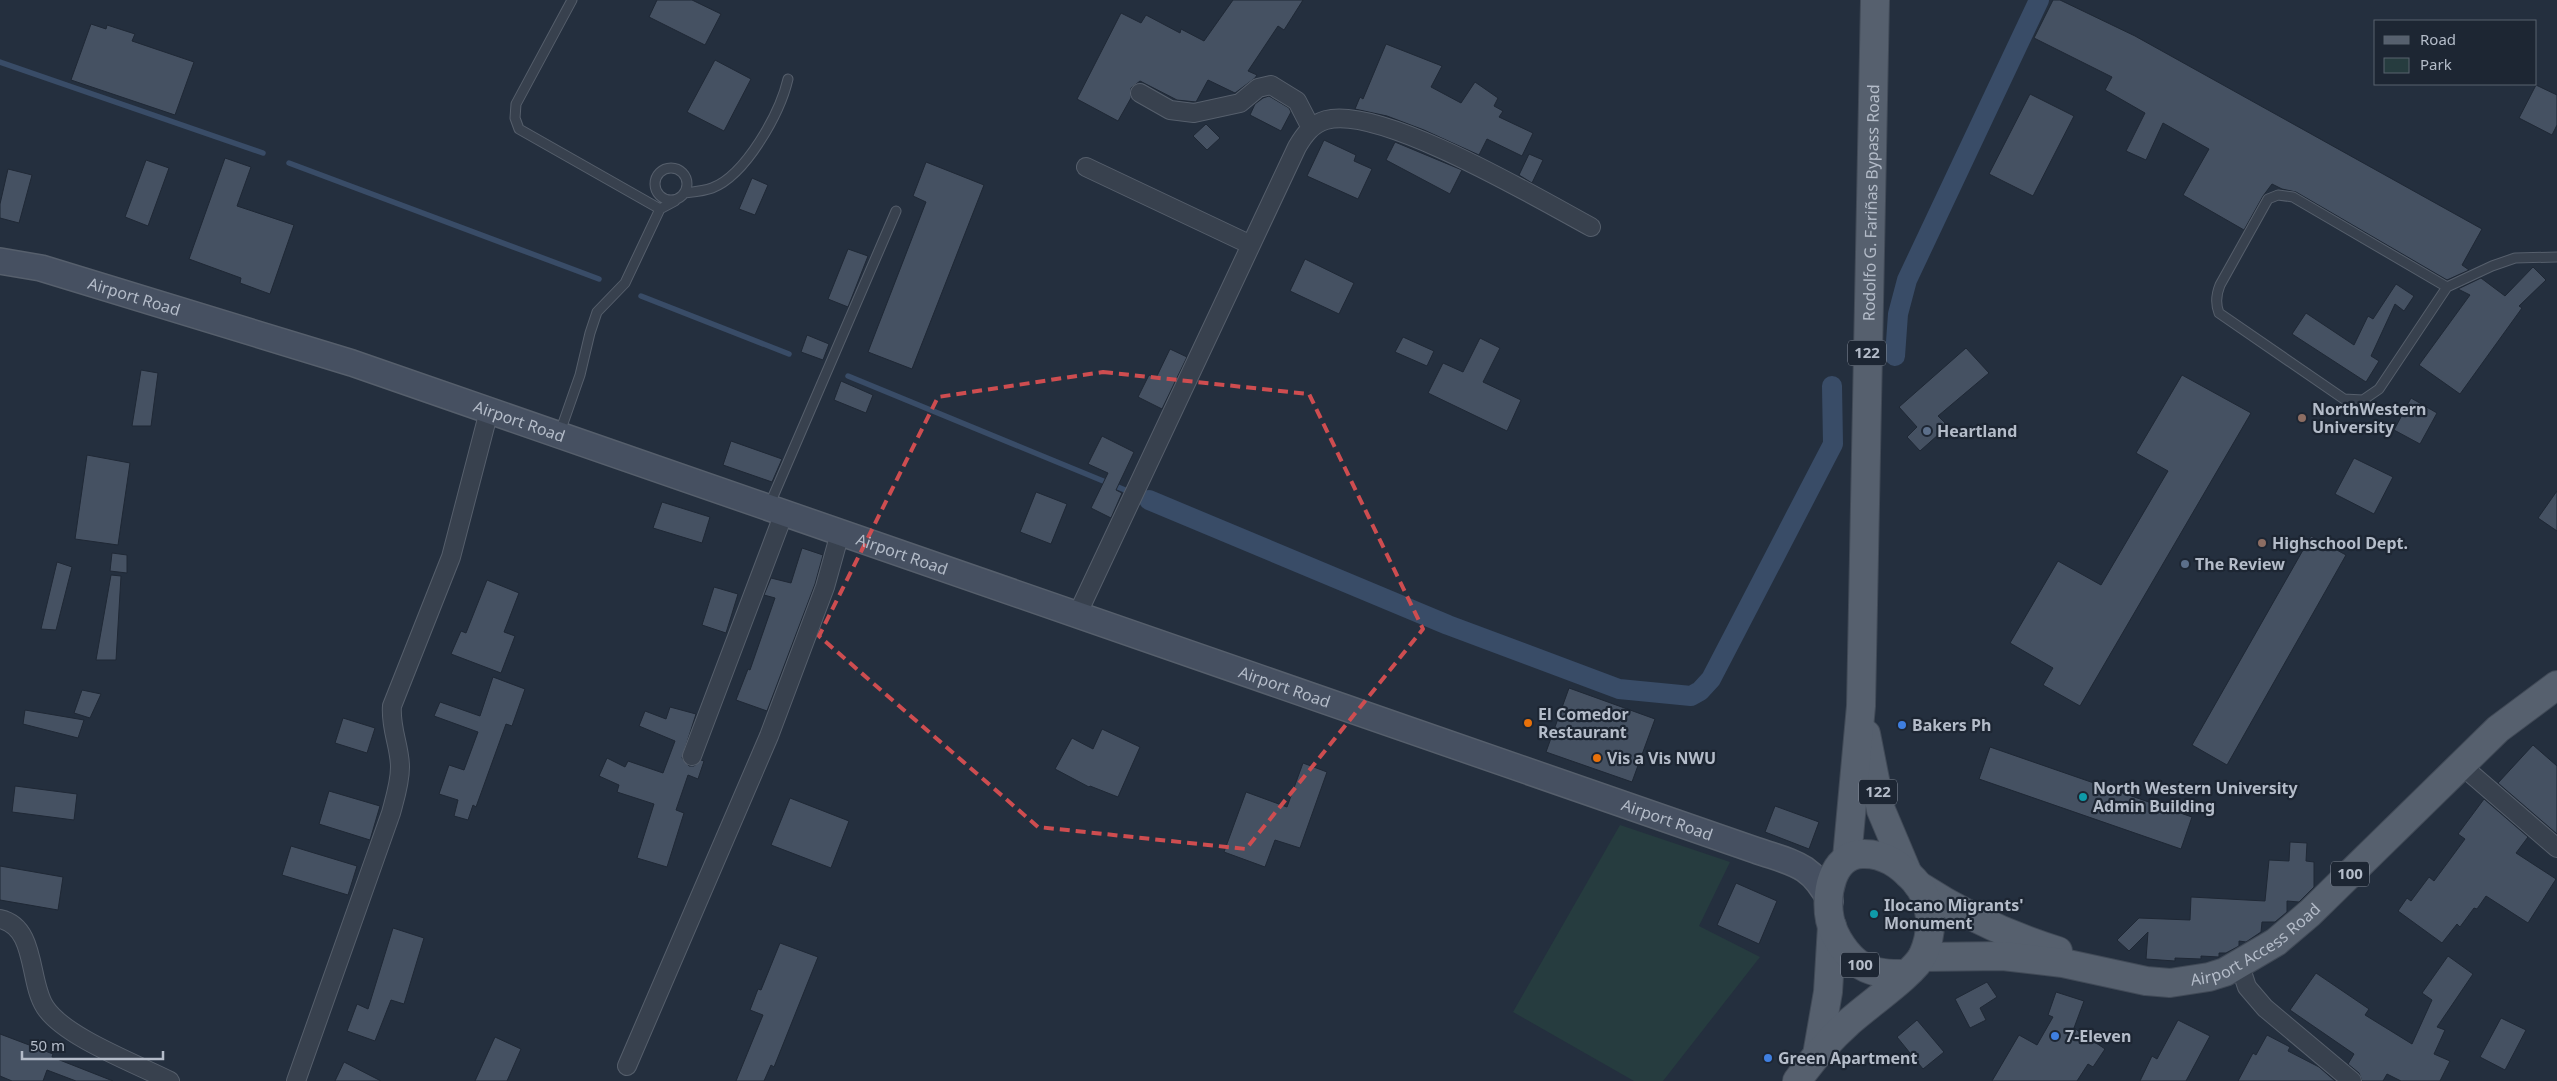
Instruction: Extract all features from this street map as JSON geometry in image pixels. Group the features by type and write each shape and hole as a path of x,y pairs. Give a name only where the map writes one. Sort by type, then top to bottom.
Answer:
{"main road":[{"name":"Rodolfo G. Fariñas Bypass Road","path":"1842,862 1861,706 1874,0"},
{"name":"Airport Road","path":"0,261 51,270 352,363 1797,865"},
{"name":"Airport Access Road","path":"1914,965 2003,956 2063,963 2170,983 2209,977 2276,942 2310,913 2498,729 2557,685"},
{"name":"Rodolfo G. Fariñas Bypass Road","path":"1861,706 1881,810 1913,879"},
{"name":"100","path":"1860,854 1884,856 1913,879 1927,902 1930,913 1930,929 1914,965 1889,974 1862,967 1850,956 1816,877 1797,865 1820,868 1842,862 1860,854"},
{"path":"1806,1071 1828,992 1831,885 1842,862"},
{"name":"Airport Access Road","path":"1913,879 1946,903 1993,926 2071,955 2107,972"},
{"path":"1806,1071 1847,1024 1914,965"}],"street":[{"path":"1140,93 1170,110 1194,113 1240,103 1258,88 1271,85 1297,101 1311,128"},
{"path":"1078,615 1297,147 1311,128 1328,119 1344,119 1373,124 1417,137 1591,227"},
{"path":"1086,167 1251,245"},
{"path":"296,1081 394,803 399,784 400,766 391,721 392,706 451,557 489,411"},
{"path":"692,756 776,510"},
{"path":"627,1066 769,736 825,586 840,533"},
{"path":"2461,765 2557,848"},
{"path":"0,919 8,921 20,930 44,1006 55,1020 71,1031 170,1081"},
{"path":"2239,963 2248,987 2266,1008 2352,1081"}],"lane":[{"path":"572,0 516,104 515,118 519,129 660,209"},
{"path":"559,435 580,375 597,312 625,283 660,209 685,193 712,188 726,180 747,161 785,93 788,79"},
{"path":"675,200 661,198 657,193 655,180 662,170 674,168 680,170 687,181 685,193"},
{"path":"2447,287 2293,197 2278,195 2268,199 2220,285 2216,294 2216,306 2219,313 2336,394 2344,399 2354,401 2371,396 2379,389 2447,287 2492,266 2515,258 2557,256"},
{"path":"776,510 896,211"}],"highlighted area":[{"path":"1103,372 1309,394 1423,629 1246,849 1038,827 819,636 938,397"}],"green space":[{"path":"1620,825 1730,862 1699,926 1760,957 1663,1081 1634,1081 1513,1012"}],"building":[{"path":"657,0 692,0 721,14 705,45 649,17"},
{"path":"1233,0 1303,0 1284,30 1278,26 1248,71 1257,75 1255,78 1235,93 1208,80 1196,102 1177,100 1140,81 1131,88 1131,98 1118,121 1077,99 1121,13 1141,23 1146,15 1180,33 1181,29 1204,41"},
{"path":"2053,0 2060,0 2135,36 2482,229 2462,265 2469,270 2447,280 2296,192 2282,189 2272,184 2244,230 2183,195 2209,149 2163,123 2146,160 2126,151 2145,113 2105,90 2112,77 2034,38"},
{"path":"91,24 106,29 107,25 135,34 132,41 194,62 175,115 71,80"},
{"path":"1386,44 1442,66 1431,87 1461,103 1475,82 1498,98 1494,106 1503,111 1499,117 1533,133 1522,156 1487,139 1479,155 1424,130 1387,116 1355,109 1360,97 1363,99"},
{"path":"715,60 751,79 724,131 687,112"},
{"path":"2536,85 2557,95 2557,125 2552,135 2519,118"},
{"path":"2030,94 2074,116 2033,196 1989,174"},
{"path":"1269,96 1289,108 1291,112 1281,131 1250,115 1255,104"},
{"path":"1206,124 1220,138 1207,150 1193,136"},
{"path":"1324,140 1356,155 1354,161 1372,169 1358,199 1307,176"},
{"path":"1395,142 1462,170 1450,194 1386,160"},
{"path":"1529,154 1543,160 1532,183 1519,175"},
{"path":"225,158 251,167 237,206 294,225 270,294 240,283 241,278 189,259"},
{"path":"146,160 169,168 148,226 125,217"},
{"path":"926,162 984,185 912,369 868,352 926,202 913,196"},
{"path":"8,169 32,175 19,223 0,218 0,204"},
{"path":"752,178 768,185 755,215 739,209"},
{"path":"848,249 868,256 848,307 828,299"},
{"path":"1305,259 1354,283 1339,314 1290,291"},
{"path":"2533,267 2546,280 2519,306 2522,308 2460,394 2419,365 2470,295 2458,289 2481,278 2505,296"},
{"path":"2396,284 2414,296 2404,311 2395,304 2371,356 2379,361 2366,382 2292,334 2306,313 2354,345 2368,316 2373,319"},
{"path":"807,335 829,344 823,360 801,352"},
{"path":"1403,337 1434,351 1427,366 1395,352"},
{"path":"1480,338 1500,348 1483,382 1521,400 1507,431 1428,393 1443,363 1463,372"},
{"path":"1966,348 1989,373 1938,416 1948,426 1920,451 1907,437 1917,427 1899,407"},
{"path":"1170,349 1187,357 1162,409 1138,397 1149,375 1156,378"},
{"path":"141,370 158,373 151,426 132,426"},
{"path":"2182,375 2251,413 2080,706 2043,685 2053,668 2010,643 2058,561 2101,585 2168,471 2136,453"},
{"path":"841,381 873,395 866,413 834,400"},
{"path":"2411,398 2437,413 2420,444 2394,430"},
{"path":"1102,436 1134,452 1116,490 1122,493 1111,518 1091,508 1108,473 1088,464"},
{"path":"731,441 782,459 772,482 723,465"},
{"path":"87,455 130,463 118,545 75,539"},
{"path":"2354,458 2393,477 2374,514 2335,494"},
{"path":"2557,491 2557,531 2538,518"},
{"path":"1036,492 1067,504 1051,544 1020,532"},
{"path":"662,502 710,517 702,543 653,528"},
{"path":"2311,536 2346,555 2227,765 2192,745"},
{"path":"802,548 823,555 815,584 767,711 736,700 748,669 750,670 775,598 764,595 771,578 791,583"},
{"path":"112,553 127,555 127,573 110,571"},
{"path":"57,562 72,567 56,630 41,629"},
{"path":"111,575 121,576 116,660 96,660"},
{"path":"487,580 519,593 504,632 515,636 501,673 451,654 461,631 466,633"},
{"path":"714,587 738,594 726,633 702,625"},
{"path":"493,677 525,689 512,726 506,724 476,807 473,805 468,820 454,816 458,800 439,794 449,765 464,770 478,732 434,716 440,702 480,716"},
{"path":"1569,688 1655,719 1632,782 1546,752"},
{"path":"82,690 101,694 90,718 74,713"},
{"path":"670,707 696,714 682,758 689,766 694,766 701,760 704,761 698,779 688,775 676,810 684,813 667,867 637,858 654,804 617,792 619,785 599,776 607,758 625,767 628,761 663,773 675,741 639,726 645,711 666,719"},
{"path":"25,710 84,720 78,738 23,724"},
{"path":"343,718 375,728 367,753 335,743"},
{"path":"1102,729 1140,747 1118,797 1089,787 1055,769 1072,738 1093,749"},
{"path":"2533,745 2557,766 2557,834 2498,783"},
{"name":"North Western University Admin Building","path":"1990,747 2192,817 2181,849 1979,779"},
{"path":"1303,763 1327,772 1300,848 1275,840 1265,867 1224,852 1246,792 1287,807"},
{"path":"15,786 77,794 74,820 12,812"},
{"path":"329,791 380,806 370,840 319,824"},
{"path":"790,798 849,821 831,868 771,845"},
{"path":"2484,799 2528,837 2516,853 2556,879 2528,923 2486,896 2477,909 2474,908 2460,927 2457,924 2442,943 2398,911 2407,898 2411,901 2429,877 2434,881 2465,839 2458,834"},
{"path":"1775,806 1819,822 1809,849 1765,832"},
{"path":"2290,842 2307,843 2306,861 2314,862 2314,887 2299,902 2287,901 2287,912 2275,922 2262,922 2261,932 2246,942 2239,941 2239,946 2226,953 2219,953 2219,957 2201,956 2201,959 2175,958 2175,961 2146,959 2148,932 2129,951 2117,940 2139,918 2190,920 2191,897 2265,901 2269,860 2289,861"},
{"path":"291,846 357,866 348,895 282,875"},
{"path":"0,866 63,877 58,910 0,900"},
{"path":"1736,883 1777,901 1759,944 1717,925"},
{"path":"393,928 424,938 404,1004 391,1000 375,1041 347,1031 357,1004 368,1009"},
{"path":"780,943 818,957 774,1067 771,1065 764,1081 736,1081 763,1015 750,1010 758,989 761,990"},
{"path":"2448,956 2473,974 2437,1027 2445,1030 2434,1054 2450,1061 2440,1081 2401,1081 2387,1074 2383,1081 2362,1081 2359,1073 2348,1064 2354,1054 2290,1010 2316,973 2369,1009 2365,1015 2412,1044 2432,1000 2422,993"},
{"path":"1987,982 1997,997 1980,1008 1986,1020 1970,1028 1955,999"},
{"path":"2056,992 2084,1001 2074,1028 2105,1049 2093,1067 2088,1064 2077,1081 1992,1081 2019,1035 2037,1045 2053,1017 2048,1015"},
{"path":"2501,1018 2526,1030 2505,1070 2480,1057"},
{"path":"1917,1020 1944,1052 1923,1069 1897,1037"},
{"path":"2178,1020 2210,1036 2186,1081 2140,1081 2152,1056 2157,1059"},
{"path":"0,1034 53,1054 52,1057 113,1081 76,1081 47,1070 43,1081 12,1081 0,1076"},
{"path":"2267,1035 2290,1047 2288,1051 2319,1067 2335,1081 2238,1081 2253,1053 2256,1055"},
{"path":"495,1037 521,1049 507,1081 475,1081"},
{"path":"344,1062 381,1081 335,1081"}],"waterway":[{"path":"1895,356 1898,314 1907,280 2039,0"},
{"path":"0,62 263,153"},
{"path":"289,163 599,279"},
{"path":"641,296 789,354"},
{"path":"848,376 1130,492"},
{"path":"1149,500 1448,625 1619,689 1691,696 1700,691 1711,679 1833,444 1832,386"}],"place":[{"name":"NorthWestern University","path":"2302,418"},
{"name":"Heartland","path":"1927,431"},
{"name":"Highschool Dept.","path":"2262,543"},
{"name":"The Review","path":"2185,564"},
{"name":"El Comedor Restaurant","path":"1528,723"},
{"name":"Bakers Ph","path":"1902,725"},
{"name":"Vis a Vis NWU","path":"1597,758"},
{"name":"North Western University Admin Building","path":"2083,797"},
{"name":"Ilocano Migrants' Monument","path":"1874,914"},
{"name":"7-Eleven","path":"2055,1036"},
{"name":"Green Apartment","path":"1768,1058"}]}
